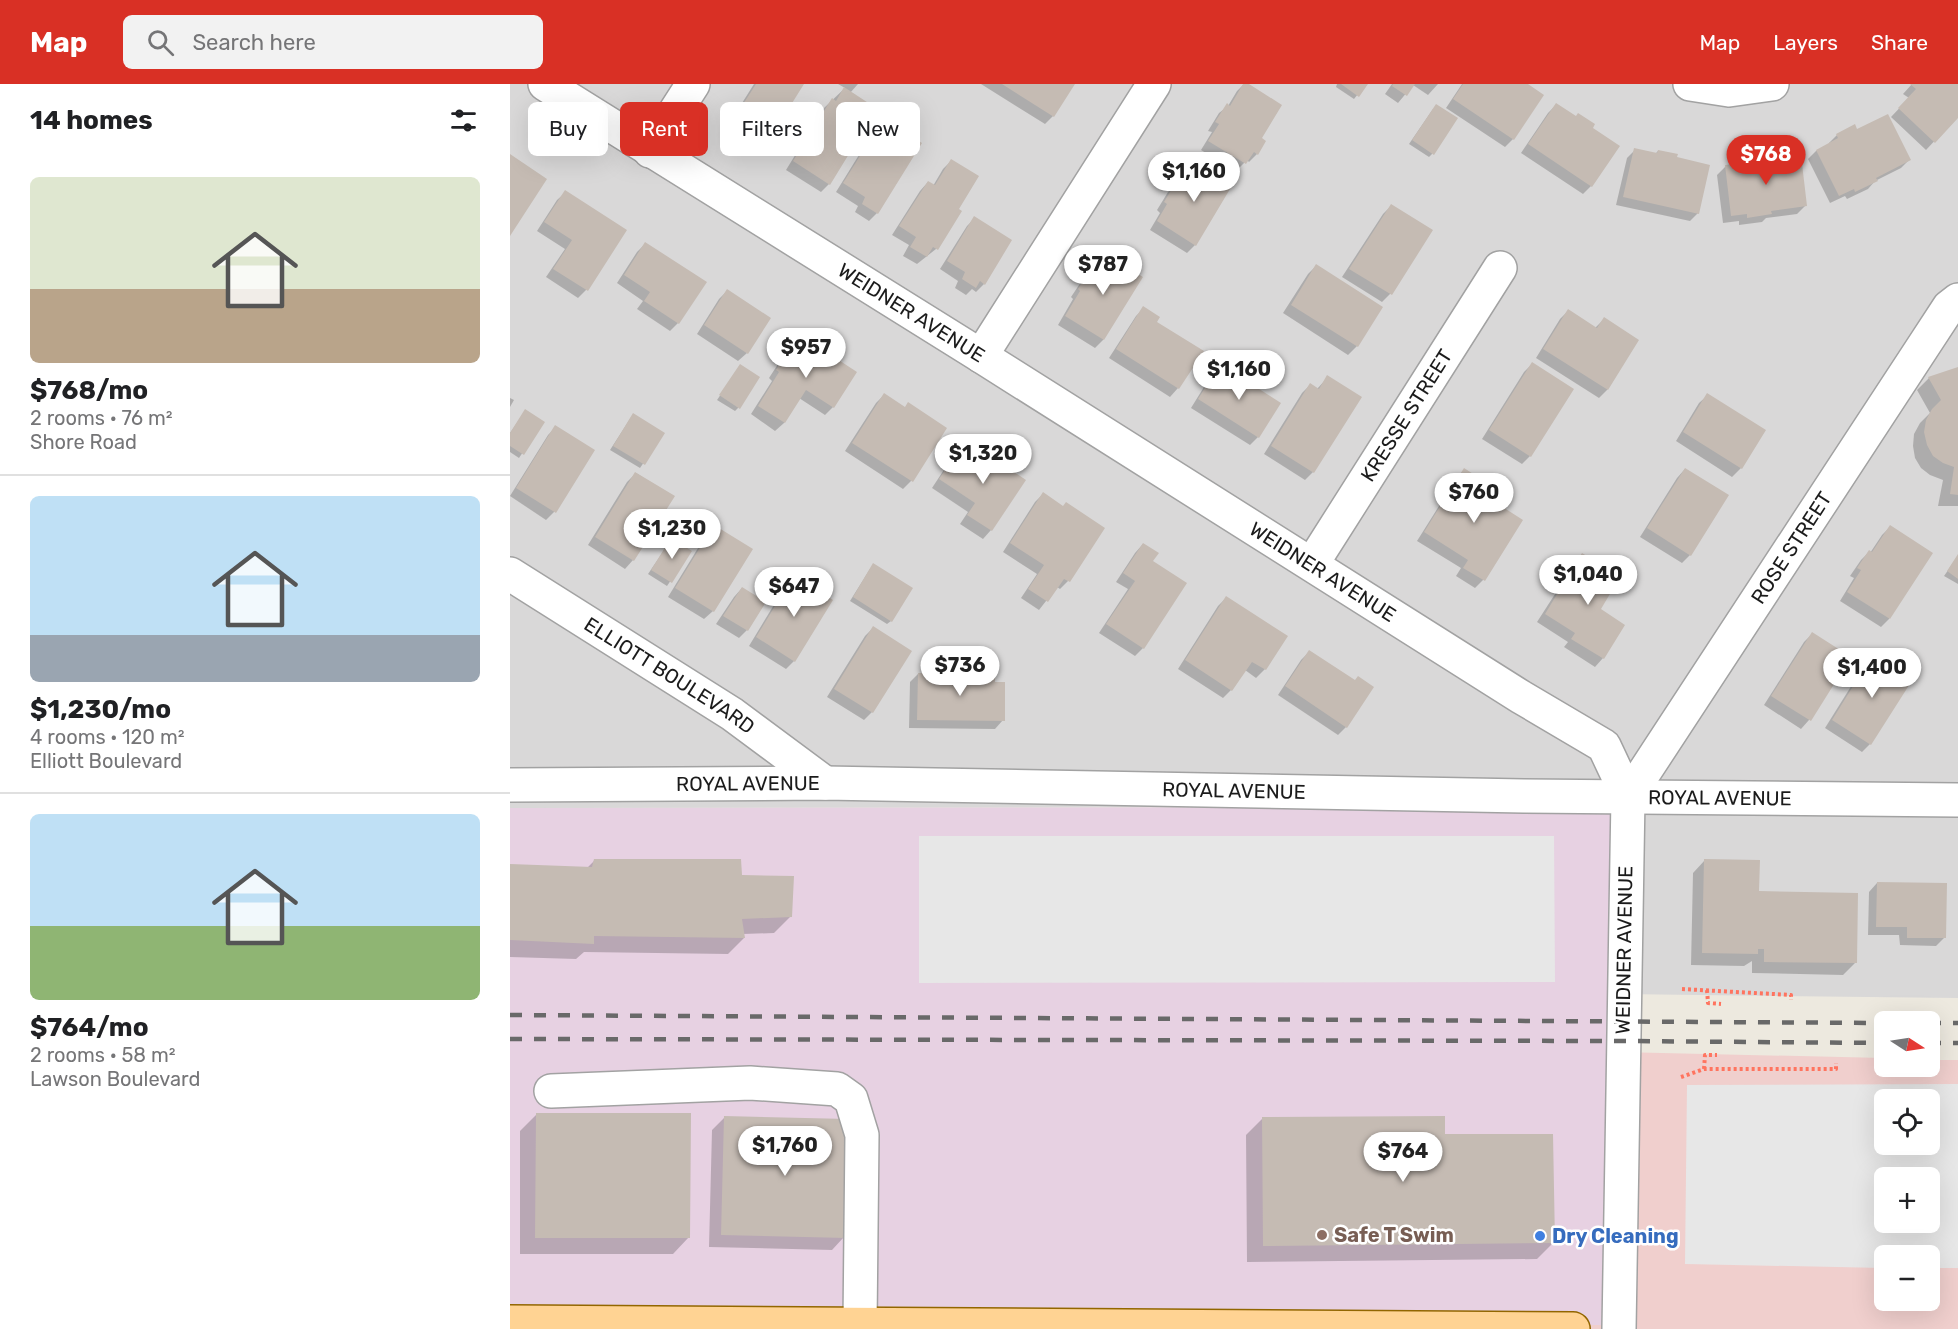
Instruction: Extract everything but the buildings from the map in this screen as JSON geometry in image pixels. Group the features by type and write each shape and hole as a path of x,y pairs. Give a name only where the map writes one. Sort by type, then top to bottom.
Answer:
{"main road":[{"path":"510,1322 700,1326 860,1324 1572,1329"}],"street":[{"name":"WEIDNER AVENUE","path":"545,84 620,132"},
{"path":"681,102 693,84"},
{"path":"981,356 1154,84"},
{"path":"1690,84 1729,90 1772,84"},
{"name":"WEIDNER AVENUE","path":"658,156 981,356 1521,697 1604,746 1628,797 1619,1329"},
{"name":"KRESSE STREET","path":"1312,564 1500,268"},
{"name":"ROSE STREET","path":"1628,797 1949,307 1958,300"},
{"name":"ELLIOTT BOULEVARD","path":"510,574 732,714 825,783"},
{"name":"ROYAL AVENUE","path":"510,785 825,783 1628,797 1958,800"},
{"path":"551,1091 750,1083 837,1089 851,1099 862,1135 860,1324"}],"path":[{"path":"1682,989 1791,995 1791,1000"},
{"path":"1707,990 1708,1003 1721,1004"},
{"path":"1704,1069 1705,1055 1717,1055"},
{"path":"1681,1077 1704,1069 1836,1069 1836,1063"}],"shaded area":[{"path":"510,84 1958,84 1958,998 1619,994 1621,807 510,808"},
{"path":"1622,807 1610,1325 510,1325 510,808"},
{"path":"919,836 1554,836 1555,982 919,983"},
{"path":"1619,1052 1874,1058 1874,1077 1940,1077 1940,1060 1958,1060 1958,1329 510,1329"},
{"path":"1958,1084 1958,1268 1940,1268 1940,1245 1874,1245 1874,1268 1685,1264 1687,1085"}],"railway":[{"path":"510,1015 1874,1023"},
{"path":"1940,1023 1958,1023"},
{"path":"510,1039 1874,1043"},
{"path":"1940,1043 1958,1043"}],"place":[{"name":"Safe T Swim","path":"1322,1235"},
{"name":"Dry Cleaning","path":"1540,1236"}]}
